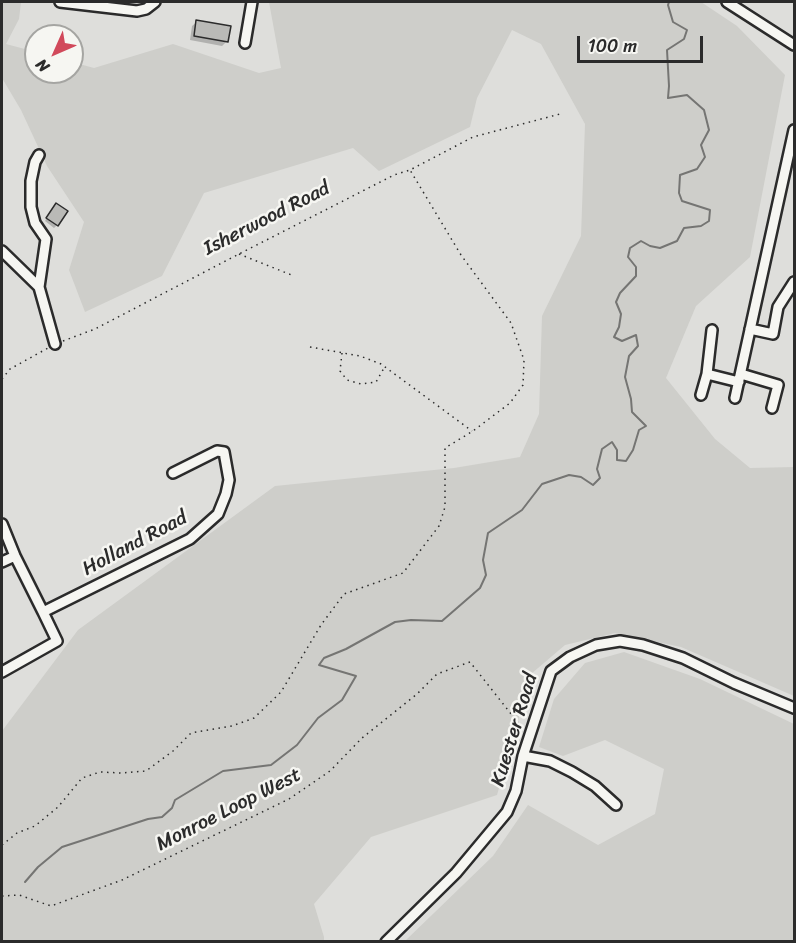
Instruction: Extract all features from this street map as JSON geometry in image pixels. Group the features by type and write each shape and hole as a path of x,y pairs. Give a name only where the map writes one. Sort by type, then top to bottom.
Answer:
{"street":[{"path":"60,2 137,11 146,9 155,2"},
{"path":"245,43 252,2"},
{"path":"727,2 795,45"},
{"path":"735,398 795,130"},
{"path":"39,155 31,181 31,207 35,223 46,239 39,287 55,344"},
{"path":"2,251 39,287"},
{"path":"750,329 772,334 778,307 794,285"},
{"path":"701,395 707,374 712,330"},
{"path":"707,374 778,385 772,408"},
{"name":"Holland Road","path":"43,612 190,539 218,514 229,480 224,452 217,451 173,473"},
{"path":"2,524 15,556 57,641 2,672"},
{"path":"2,562 15,556"},
{"name":"Kuester Road","path":"386,942 456,873 507,812 516,791 523,756 551,671 570,657 596,645 612,642 621,641 644,645 683,658 734,683 795,708"},
{"path":"523,756 550,761 572,772 595,786 616,805"}],"path":[{"name":"Isherwood Road","path":"2,379 10,369 55,344 95,329 473,136 560,114"},
{"path":"2,845 17,833 35,826 58,807 82,778 100,771 121,773 146,771 173,752 191,734 232,726 254,718 281,692 321,625 344,594 403,573 439,526 445,507 445,448 473,431 510,403 523,385 524,360 511,323 473,273 439,221 410,170"},
{"path":"239,254 294,276"},
{"path":"310,347 360,356 384,367 473,431"},
{"path":"342,353 340,371 347,380 361,384 376,382 384,367"},
{"name":"Monroe Loop West","path":"2,896 19,895 51,906 122,880 289,799 330,771 362,738 417,694 437,674 470,662 519,724 520,735"}],"shaded area":[{"path":"2,2 794,2 794,941 2,941"},
{"path":"2,2 21,2 19,19 6,44 24,49 24,84 84,84 84,65 94,68 173,44 259,73 281,68 269,2 701,2 737,26 785,75 750,257 696,306 666,378 715,439 750,468 794,467 794,696 681,647 615,633 565,645 531,674 497,795 371,837 314,904 324,941 2,941 2,731 78,630 275,486 454,468 520,457 539,414 542,316 581,236 585,124 541,44 512,30 477,98 470,127 379,171 353,148 204,193 162,276 85,312 69,270 84,222 47,166 21,110 2,78"},
{"path":"624,652 700,679 794,724 794,941 405,941 493,856 528,805 598,845 655,814 664,769 605,740 563,756 539,747 554,699 585,663"}],"building":[{"path":"196,20 231,26 228,42 194,36"},
{"path":"56,203 68,211 58,226 46,218"}],"waterway":[{"path":"25,882 38,867 62,847 148,819 162,817 172,808 175,800 223,771 271,765 297,745 318,718 342,700 356,676 319,665 324,658 346,649 395,622 442,621 480,588 486,575 483,560 488,533 522,510 542,484 569,475 581,477 593,485 600,478 597,469 602,449 612,442 617,450 617,460 626,461 633,450 639,430 646,426 632,412 625,377 629,356 638,346 636,335 622,341 614,337 619,327 621,314 616,302 620,293 636,276 636,267 628,257 630,248 641,241 660,248 677,241 684,228 701,226 709,221 710,210 682,201 679,193 680,175 697,169 705,157 701,145 709,130 704,110 687,95 668,98 667,50 684,39 687,30 673,22 669,2"}]}
